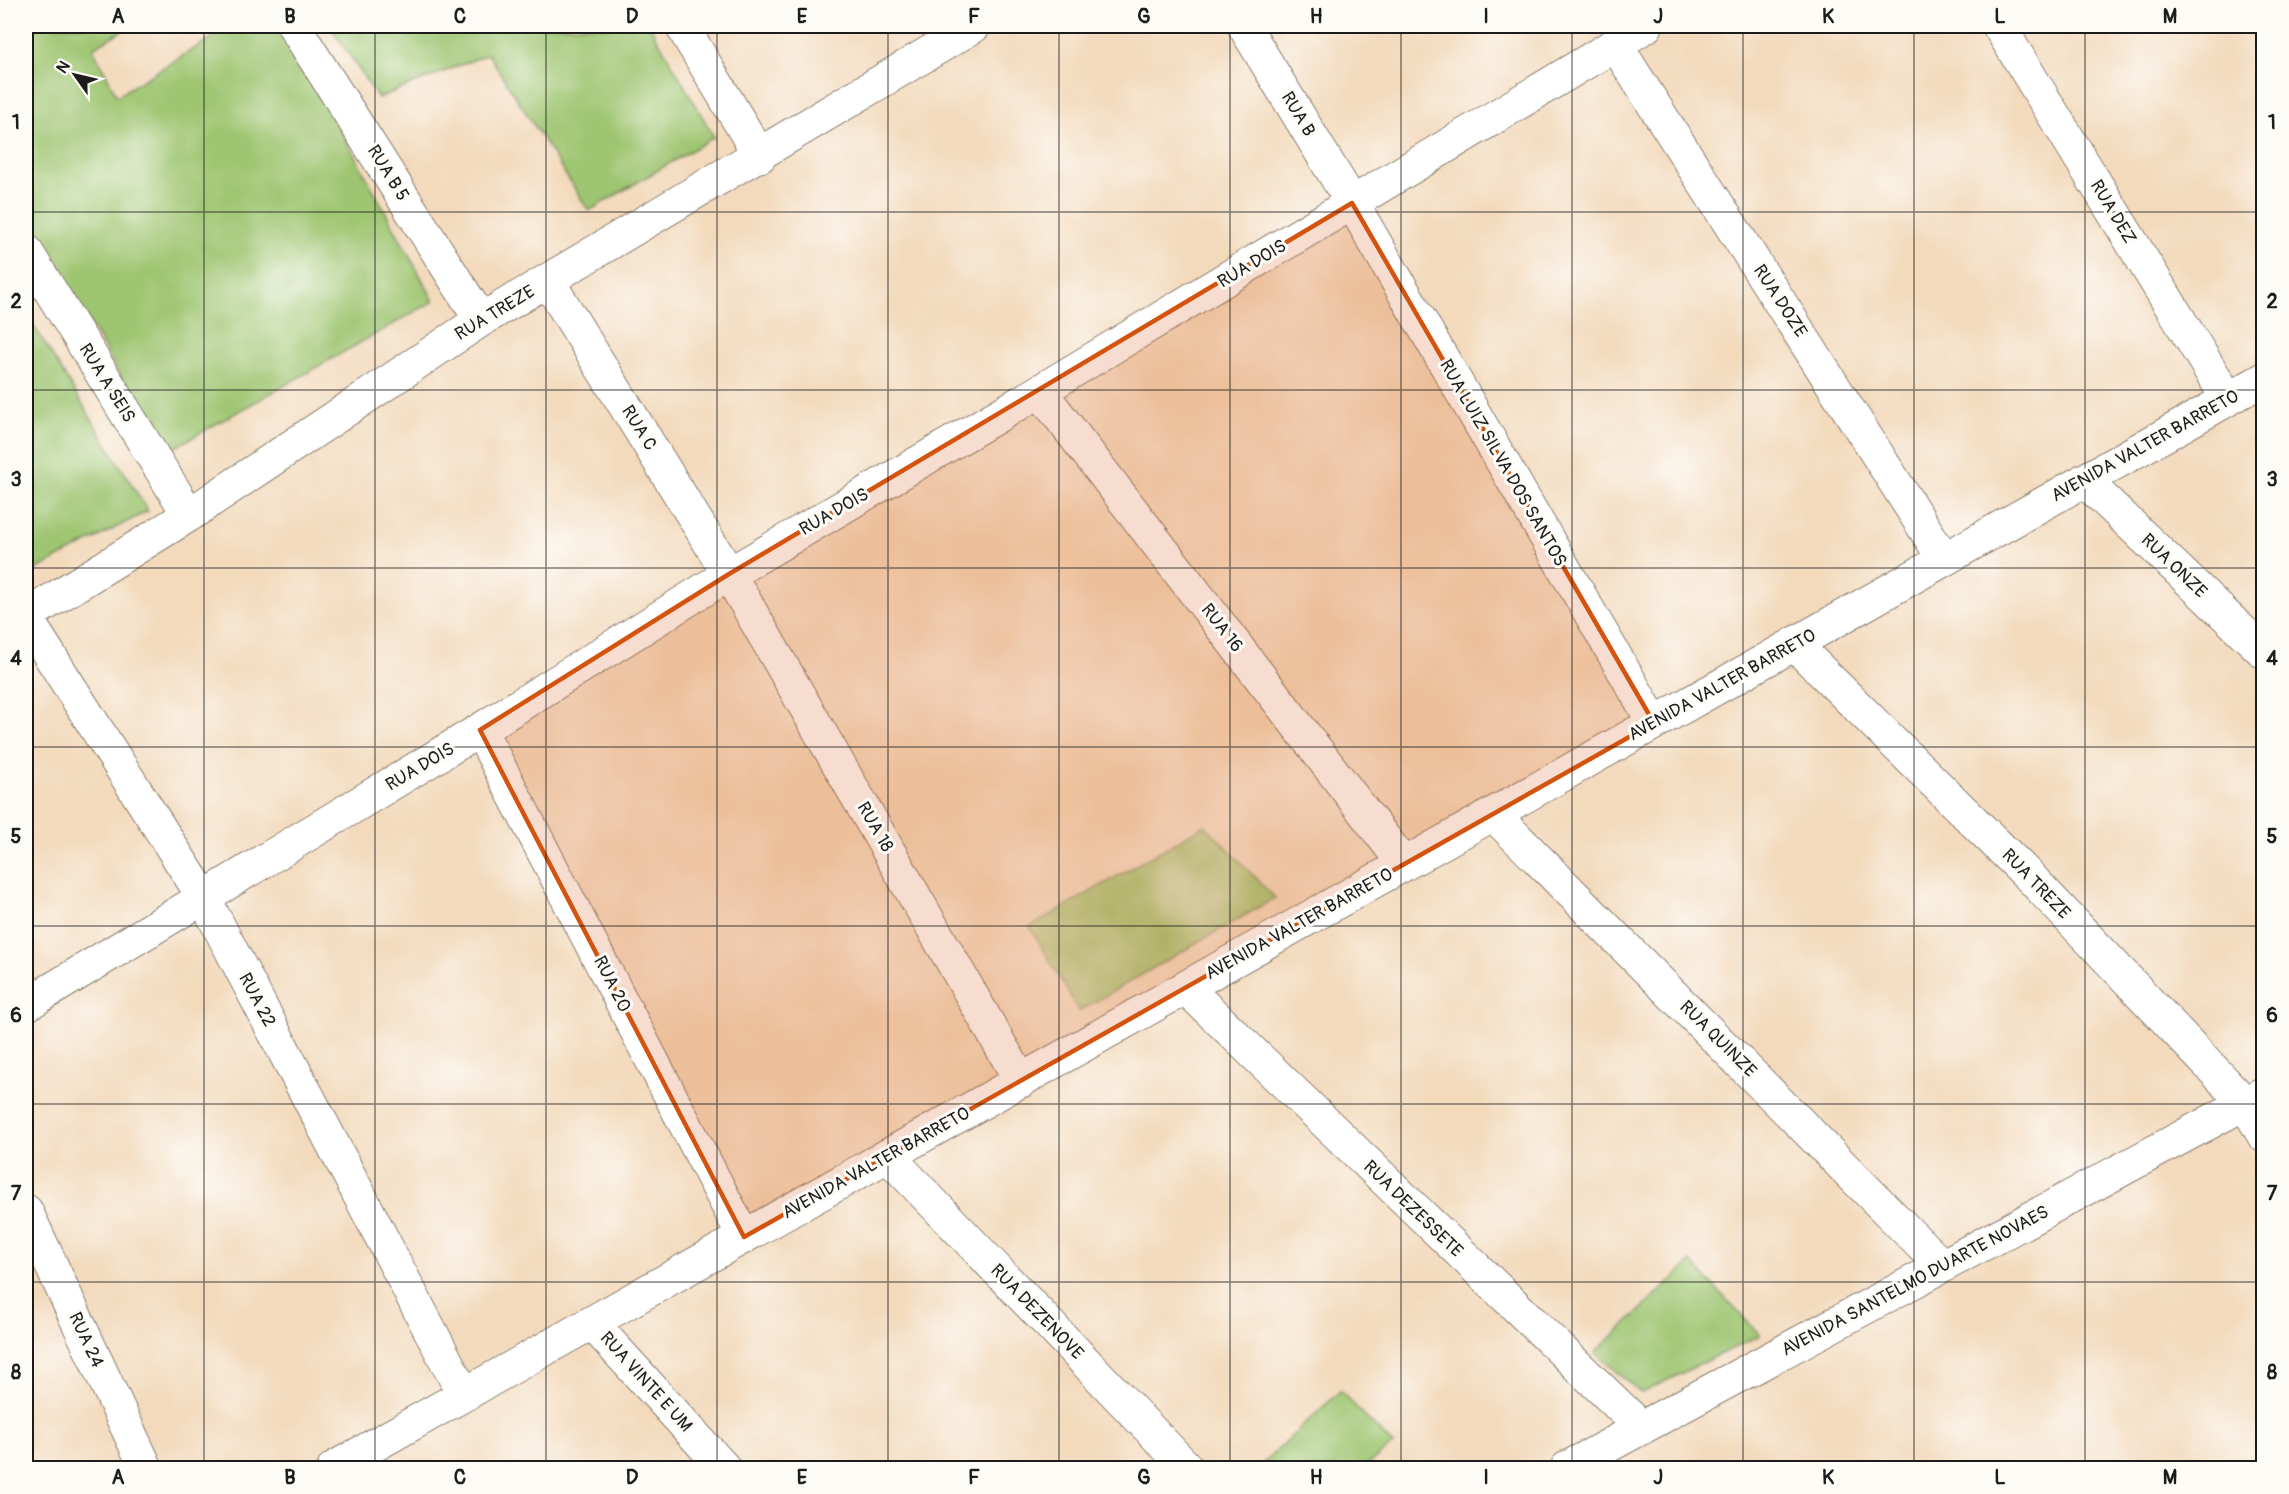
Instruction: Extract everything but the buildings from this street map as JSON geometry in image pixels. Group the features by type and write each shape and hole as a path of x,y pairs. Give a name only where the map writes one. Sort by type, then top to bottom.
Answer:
{"street":[{"name":"RUA B 5","path":"294,26 482,320"},
{"path":"682,26 760,156"},
{"name":"RUA TREZE","path":"26,617 189,515 482,320 760,156 974,26"},
{"name":"RUA B","path":"1244,26 1352,203"},
{"name":"RUA DOIS","path":"26,1005 480,730 729,574 1040,391 1646,26"},
{"name":"RUA DEZ","path":"1999,26 2228,399"},
{"name":"RUA DOZE","path":"1616,44 1944,559"},
{"name":"RUA LUIZ SILVA DOS SANTOS","path":"1352,203 1654,723"},
{"name":"RUA A SEIS","path":"26,251 189,515"},
{"name":"RUA C","path":"548,281 729,574"},
{"name":"AVENIDA VALTER BARRETO","path":"334,1468 2264,379"},
{"name":"RUA 16","path":"1040,391 1404,864"},
{"name":"RUA ONZE","path":"2084,480 2264,652"},
{"name":"RUA 18","path":"729,574 1021,1081"},
{"name":"RUA 22","path":"26,617 204,898 464,1395"},
{"name":"RUA TREZE","path":"1794,644 2254,1098 2264,1136"},
{"name":"RUA 20","path":"480,730 744,1237"},
{"name":"RUA QUINZE","path":"1493,814 1942,1266"},
{"name":"RUA DEZESSETE","path":"1186,988 1642,1428"},
{"name":"AVENIDA SANTELMO DUARTE NOVAES","path":"1567,1468 2254,1098"},
{"name":"RUA DEZENOVE","path":"888,1156 1187,1468"},
{"name":"RUA 24","path":"26,1211 146,1468"},
{"name":"RUA VINTE E UM","path":"592,1323 724,1468"}],"highlighted area":[{"path":"1352,203 1654,723 744,1237 480,730 729,574"}],"green space":[{"path":"33,26 130,26 93,48 117,96 231,26 284,26 434,301 165,453 26,213 26,31"},
{"path":"330,26 650,26 714,137 589,211 488,54 378,98"},
{"path":"26,313 148,511 26,575"},
{"path":"1205,825 1275,898 1079,1011 1030,927"},
{"path":"1691,1262 1760,1335 1641,1393 1595,1353"},
{"path":"1340,1391 1393,1445 1362,1468 1258,1468"}]}
